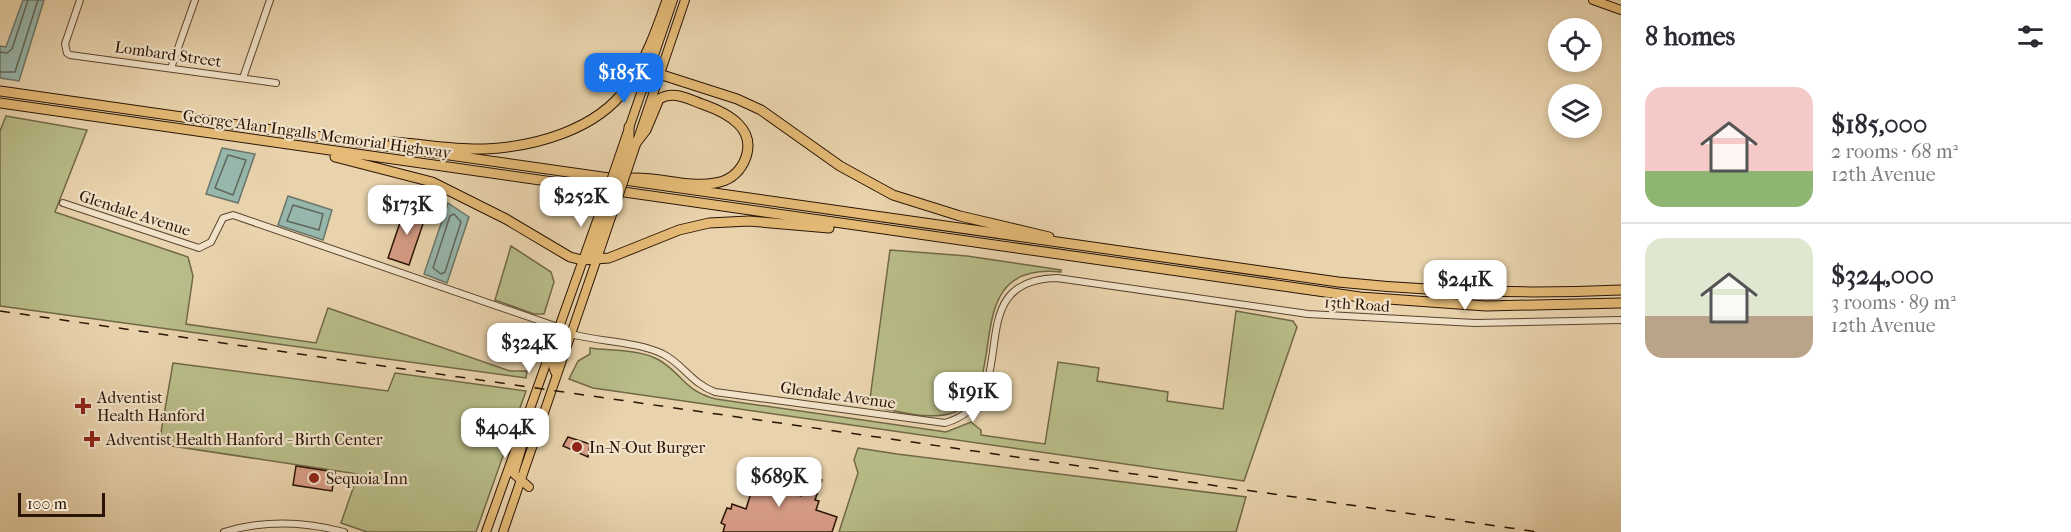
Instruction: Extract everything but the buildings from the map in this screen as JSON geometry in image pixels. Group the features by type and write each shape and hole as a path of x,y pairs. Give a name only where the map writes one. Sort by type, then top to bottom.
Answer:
{"highway":[{"path":"318,136 484,149 524,144 575,128 605,111 628,86 667,0"},
{"path":"643,89 654,75 659,74 737,99 761,110 840,166 875,186 911,202 1095,249"},
{"name":"George Alan Ingalls Memorial Highway","path":"0,91 603,178"},
{"path":"603,178 646,177 716,183 737,172 745,158 747,147 744,129 731,115 674,95 659,99 646,130 636,143"},
{"name":"George Alan Ingalls Memorial Highway","path":"0,103 939,239"},
{"path":"596,259 592,254 592,248 622,167 629,143 629,127"},
{"path":"292,145 432,182 506,219 570,257 582,260 609,258 693,226 728,221 939,239 1389,300 1486,306 1621,303"},
{"path":"603,178 1095,249 1425,291 1533,293 1621,290"}],"main road":[{"path":"629,127 673,0"},
{"path":"622,167 636,143 685,0"},
{"path":"1593,0 1621,10"},
{"path":"486,532 582,260 609,205"},
{"path":"503,532 596,259"},
{"path":"557,375 552,369 552,362 561,337 558,327"},
{"path":"528,487 514,474 530,426 529,411"}],"street":[{"name":"Lombard Street","path":"80,0 65,44 70,55 276,83"},
{"path":"171,68 195,0"},
{"path":"243,78 270,0"},
{"name":"Glendale Avenue","path":"63,203 199,248 211,242 223,218 233,215 558,327"},
{"name":"Glendale Avenue","path":"571,334 659,352 675,362 693,381 715,392 945,423 961,417 979,402 990,376 1001,310 1014,292 1032,280 1056,278 1308,314"},
{"name":"13th Road","path":"1308,314 1475,323 1621,321"},
{"path":"224,532 251,525 287,523 344,532"}],"green space":[{"path":"6,116 87,130 55,212 188,257 193,276 186,324 316,343 328,308 510,371 527,371 526,378 0,306 0,131"},
{"path":"511,246 551,272 554,282 544,314 534,314 495,300"},
{"path":"890,250 967,256 1061,270 1061,272 1028,274 1008,286 996,305 981,378 972,399 955,412 923,416 869,406"},
{"path":"1236,311 1293,321 1297,327 1244,481 593,388 569,379 578,361 590,354 590,348 635,352 659,360 697,392 716,399 946,432 971,422 981,430 981,435 1045,444 1058,362 1099,368 1097,381 1168,392 1167,401 1223,409"},
{"path":"173,363 388,391 395,373 526,391 476,532 367,532 341,523 358,474 159,444"},
{"path":"858,448 1246,497 1236,532 839,532 858,473 854,460"}],"water":[{"path":"23,0 44,0 19,81 0,78 0,46 6,47"},
{"path":"222,148 255,154 238,203 206,194"},
{"path":"288,196 332,210 323,240 278,225"},
{"path":"448,203 469,217 447,283 424,274"}],"railway":[{"path":"0,311 1538,532"}],"place":[{"name":"Adventist Health Hanford","path":"83,406"},
{"name":"Adventist Health Hanford - Birth Center","path":"92,439"},
{"name":"In-N-Out Burger","path":"577,447"},
{"name":"Sequoia Inn","path":"314,478"}]}
